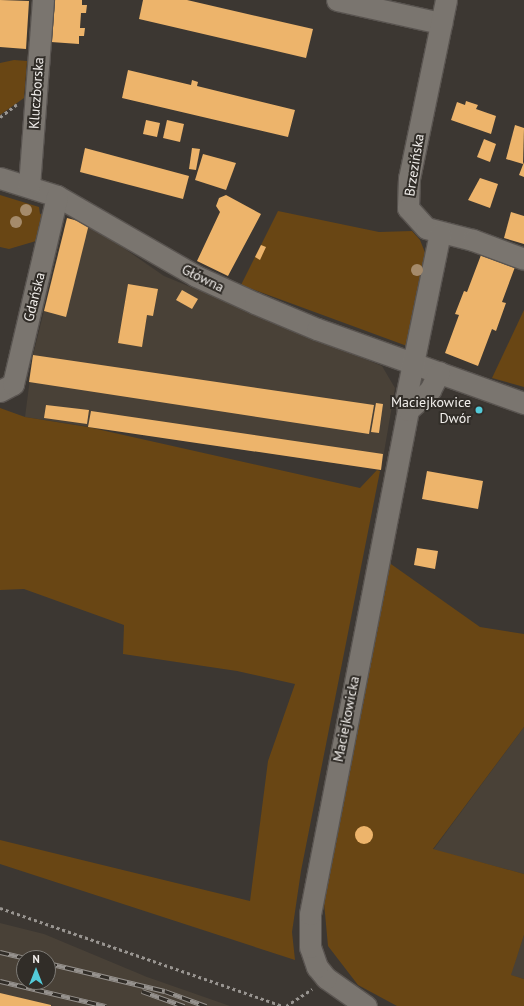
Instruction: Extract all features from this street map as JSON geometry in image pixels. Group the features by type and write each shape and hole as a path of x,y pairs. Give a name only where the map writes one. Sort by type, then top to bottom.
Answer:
{"street":[{"name":"Kluczborska","path":"29,186 44,0"},
{"path":"337,0 441,23"},
{"name":"Brzezińska","path":"446,0 407,192 408,208 426,228 440,233 473,240 524,259"},
{"name":"Główna","path":"0,178 57,196 196,276 317,329 524,403"},
{"name":"Gdańska","path":"0,391 13,384 57,196"},
{"path":"414,363 440,233"},
{"name":"Maciejkowicka","path":"366,1006 326,978 317,967 310,947 309,920 408,410 406,397 414,363"},
{"path":"408,410 430,390 439,372"}],"path":[{"path":"0,117 21,101"},
{"path":"0,908 285,1006 316,986"}],"shaded area":[{"path":"14,60 27,61 24,98 0,115 0,63"},
{"path":"0,195 39,207 40,214 45,215 36,241 9,249 0,247"},
{"path":"278,211 379,232 412,231 420,240 426,255 407,346 241,285"},
{"path":"67,218 89,224 164,276 382,366 395,388 381,470 25,417 33,355"},
{"path":"524,310 524,387 492,378"},
{"path":"0,408 25,417 88,427 360,488 377,470 380,471 301,871 292,932 295,960 0,864 0,840 250,901 268,761 295,684 237,671 123,654 124,625 24,589 0,590"},
{"path":"381,557 480,627 524,634 524,727 433,849 524,874 524,935 511,975 524,979 524,1006 397,1006 358,985 328,946 322,881"},
{"path":"524,727 524,874 433,850"},
{"path":"0,923 44,934 147,977 230,1006 0,1006"},
{"path":"524,935 524,979 510,975"}],"building":[{"path":"0,0 29,1 26,49 0,47"},
{"path":"54,0 82,0 82,5 87,5 86,13 81,13 80,28 85,28 84,36 79,36 79,44 51,42"},
{"path":"143,0 187,0 313,29 306,58 139,19"},
{"path":"128,70 191,85 192,80 198,82 197,86 295,110 288,137 122,98"},
{"path":"466,101 478,105 476,109 496,116 491,134 451,120 457,102 465,105"},
{"path":"146,120 160,123 157,137 143,134"},
{"path":"167,120 184,124 180,142 163,138"},
{"path":"515,125 524,128 523,164 506,159"},
{"path":"484,139 496,144 490,162 477,157"},
{"path":"85,148 189,176 183,199 80,172"},
{"path":"192,148 200,149 196,170 189,169"},
{"path":"203,154 236,163 226,190 195,180"},
{"path":"524,162 524,177 519,175"},
{"path":"480,178 498,184 490,208 468,200"},
{"path":"226,195 261,214 228,276 197,261 220,212 216,206 219,198"},
{"path":"511,212 524,216 524,244 504,238"},
{"path":"67,218 89,224 66,317 44,311"},
{"path":"261,245 266,247 260,260 255,257"},
{"path":"481,255 515,267 502,302 506,303 496,331 492,329 478,366 445,353 459,315 455,314 464,291 467,292"},
{"path":"128,284 158,289 153,316 147,315 142,347 118,343"},
{"path":"182,290 198,299 192,309 176,300"},
{"path":"33,355 374,405 369,434 29,382"},
{"path":"376,403 383,404 379,433 371,432"},
{"path":"46,405 89,410 87,424 44,418"},
{"path":"91,411 383,454 381,470 88,427"},
{"path":"427,471 483,481 478,509 422,499"},
{"path":"417,548 438,551 435,569 414,565"},
{"path":"360,826 368,826 373,831 371,842 368,844 360,844 355,839 355,831"},
{"path":"0,993 51,1005 51,1006 0,1006"}],"railway":[{"path":"0,952 16,956"},
{"path":"56,965 165,991 206,1006"},
{"path":"0,981 106,1006"},
{"path":"142,991 184,1006"}],"place":[{"name":"Maciejkowice Dwór","path":"479,410"}]}
